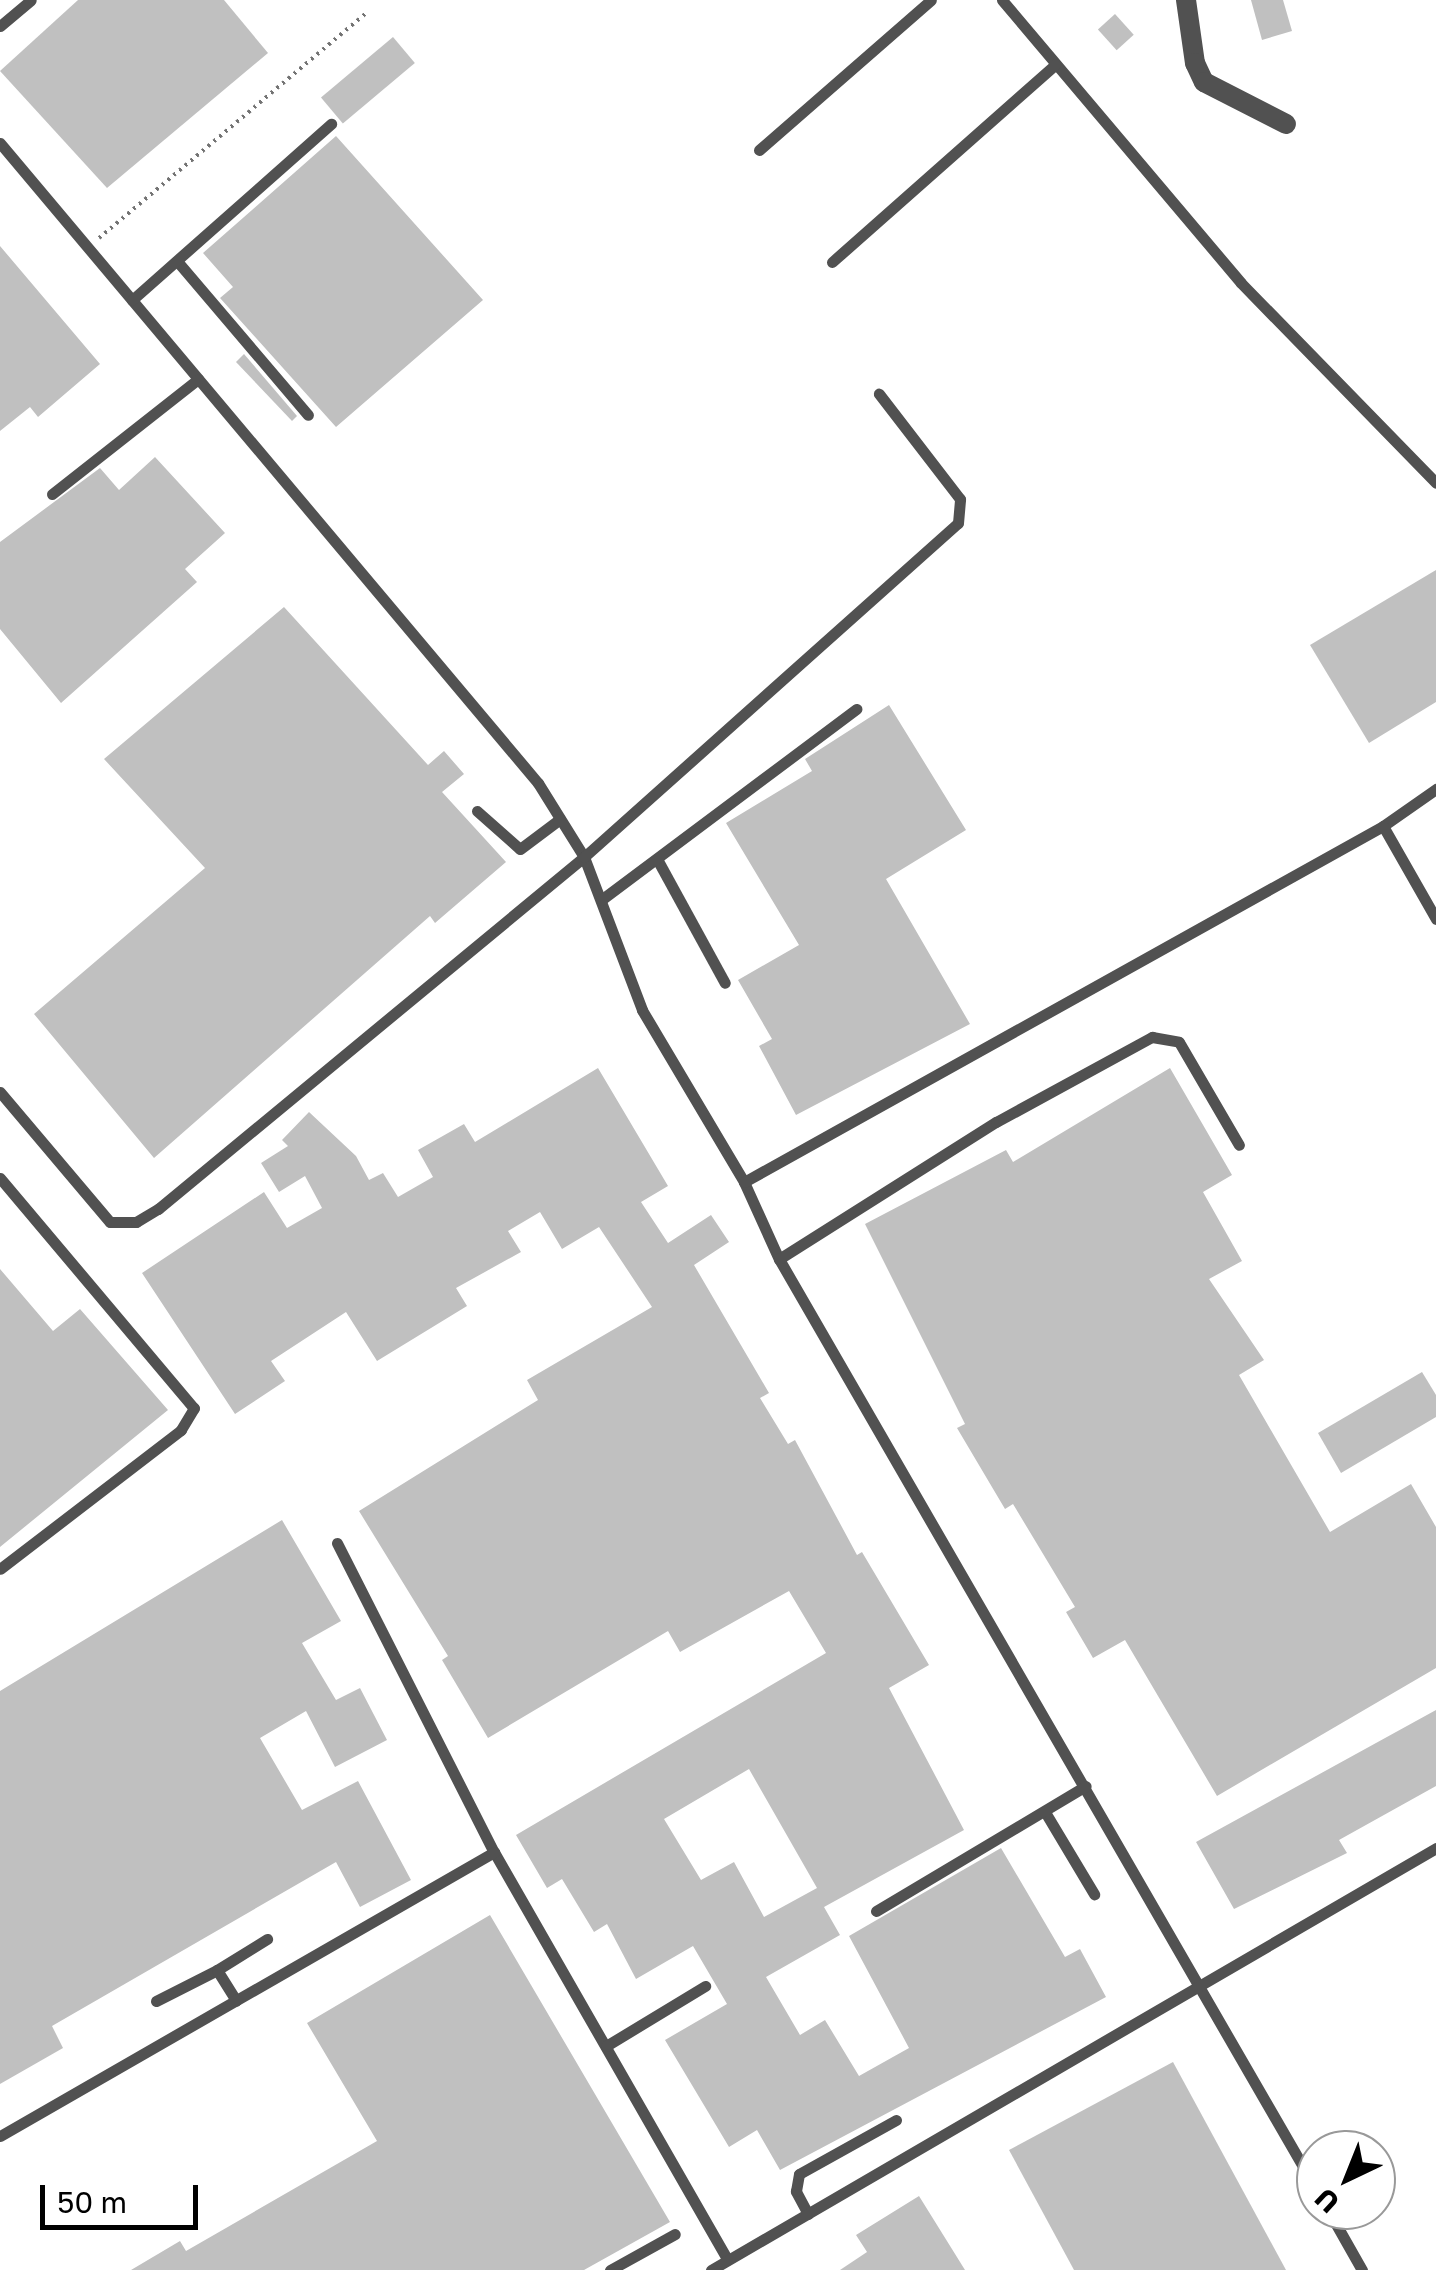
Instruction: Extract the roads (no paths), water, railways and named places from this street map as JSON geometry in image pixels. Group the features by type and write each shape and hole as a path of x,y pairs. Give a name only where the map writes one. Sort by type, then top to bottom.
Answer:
{"street":[{"path":"1186,0 1195,63 1204,82 1286,124"}],"lane":[{"path":"0,26 32,0"},
{"path":"759,150 931,0"},
{"path":"1002,0 1241,283 1436,483"},
{"path":"832,262 1055,64"},
{"path":"132,300 331,124"},
{"path":"0,143 538,783 584,857 642,1010 744,1182 779,1260 1296,2152"},
{"path":"177,261 308,416"},
{"path":"52,494 198,378"},
{"path":"0,1092 110,1222 136,1222 584,857 958,523 960,499 879,394"},
{"path":"600,900 856,708"},
{"path":"744,1182 1383,826 1436,789"},
{"path":"477,810 520,849 560,818"},
{"path":"1383,826 1436,919"},
{"path":"657,859 724,983"},
{"path":"779,1260 996,1122 1152,1037 1179,1042 1239,1145"},
{"path":"0,1178 194,1408 152,1454 0,1569"},
{"path":"337,1543 494,1852 728,2260"},
{"path":"876,1911 1086,1786"},
{"path":"1045,1812 1094,1894"},
{"path":"710,2270 1200,1981 1436,1848"},
{"path":"0,2136 494,1852"},
{"path":"156,2001 218,1970 267,1939"},
{"path":"218,1970 236,2000"},
{"path":"606,2046 705,1986"},
{"path":"808,2214 796,2191 799,2174 896,2120"},
{"path":"1339,2230 1362,2270"},
{"path":"610,2270 675,2234"}]}
